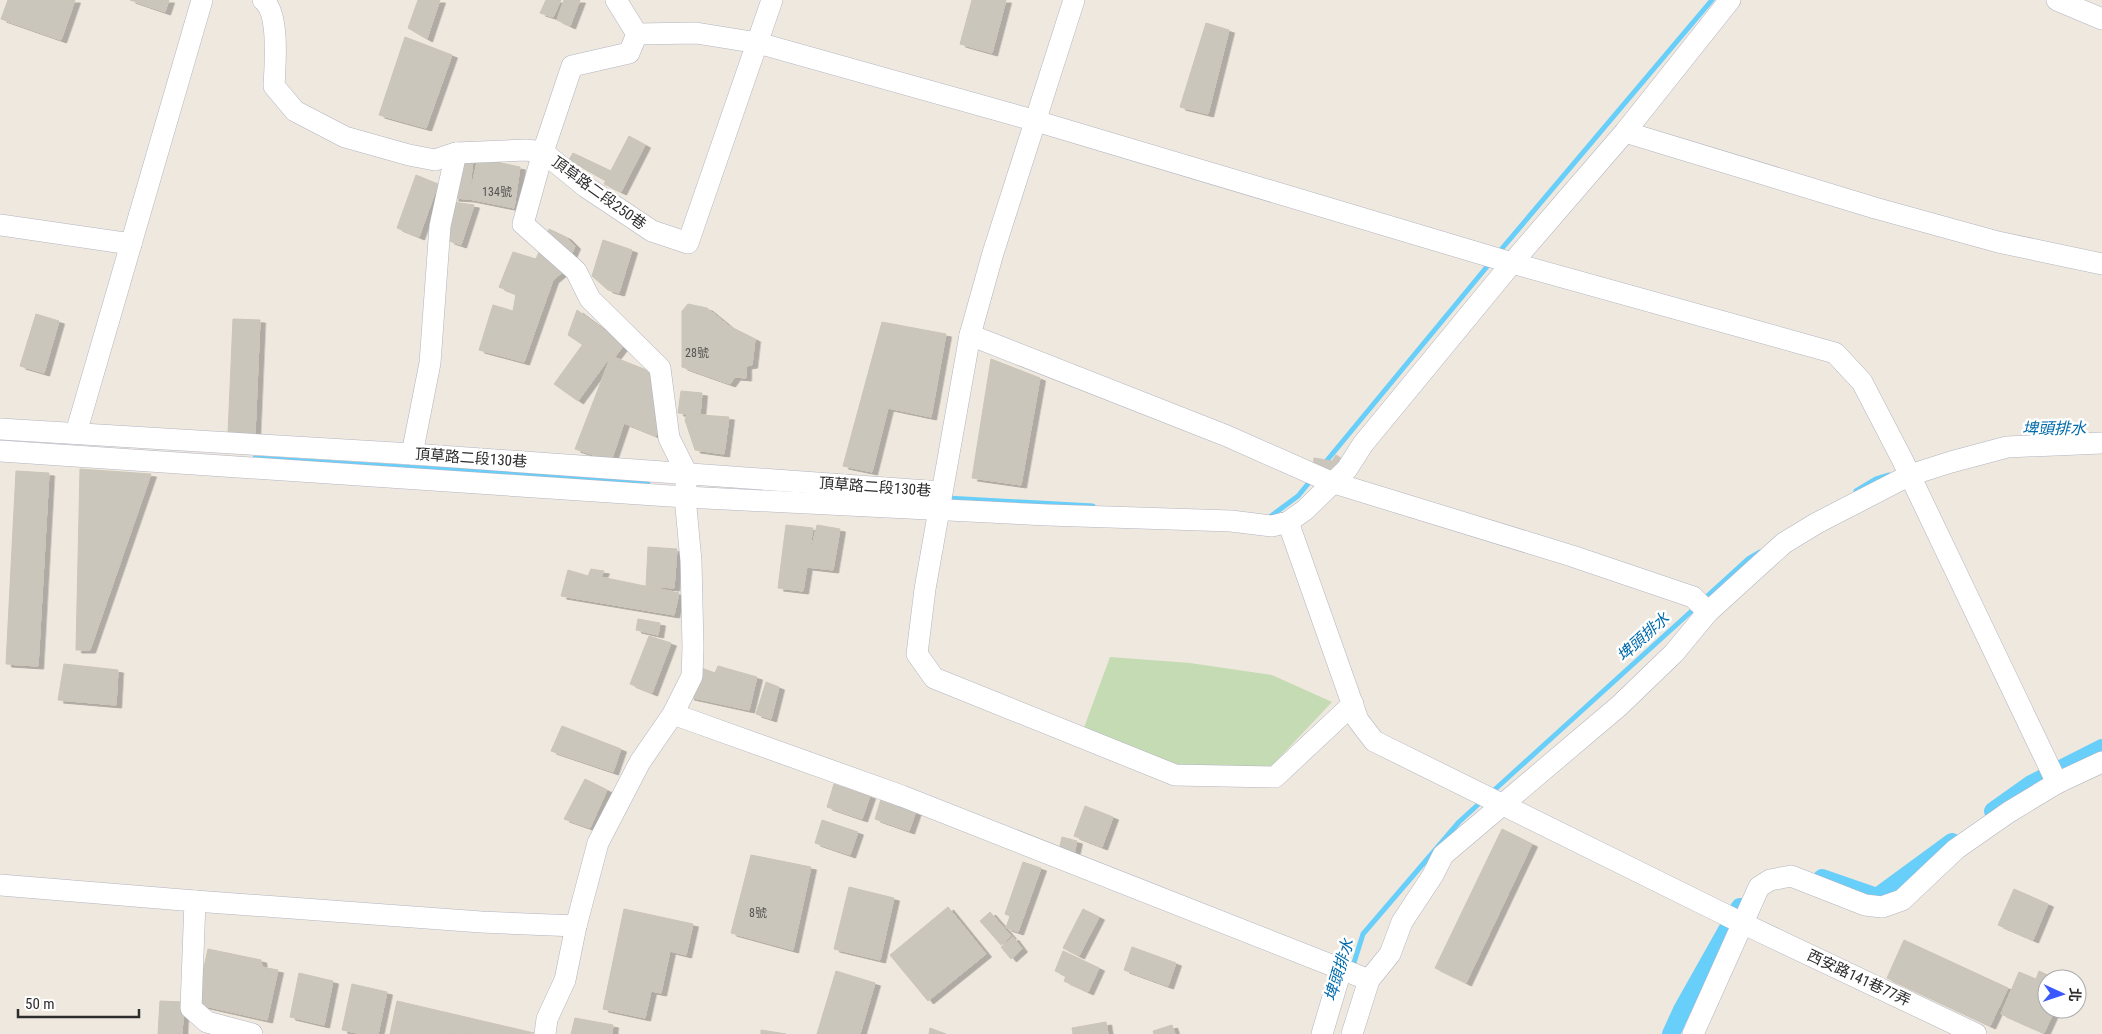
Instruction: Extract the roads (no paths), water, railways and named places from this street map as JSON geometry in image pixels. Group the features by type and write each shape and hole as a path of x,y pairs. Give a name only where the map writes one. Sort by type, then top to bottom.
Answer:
{"street":[{"path":"76,432 202,0"},
{"name":"頂草路二段250巷","path":"263,0 269,4 276,37 274,86 295,111 345,137 409,155 435,160 456,153 526,150 543,152 586,187 652,231 688,244 772,0"},
{"path":"616,0 637,34"},
{"path":"1074,0 993,253 970,336 925,589 917,654 934,678 1175,775 1275,777 1353,704"},
{"path":"0,451 685,497 940,500 1048,515 1231,521 1272,526 1288,522 1305,510 1331,482 1347,469 1369,437 1512,263 1625,132 1730,0"},
{"path":"2057,0 2102,19"},
{"path":"637,34 696,33 758,43 1036,120 1512,263 1835,353 1862,382 1907,468 2054,776"},
{"path":"545,1034 547,1019 565,980 576,926 598,843 640,762 673,714 692,676 691,571 685,497 687,474 670,438 660,368 590,299 576,271 523,224 543,152 572,66 629,53 637,34"},
{"path":"1625,132 1876,208 1998,242 2102,264"},
{"path":"412,454 430,363 440,226 456,153"},
{"path":"0,225 131,244"},
{"path":"970,336 1227,436 1331,482 1572,556 1700,604"},
{"name":"頂草路二段130巷","path":"0,429 76,432 412,454 687,474 940,500"},
{"path":"1352,1034 1369,980 1390,954 1402,922 1434,875 1443,855 1619,706 1674,653 1700,604 1784,542 1907,468 2007,447 2102,443"},
{"name":"西安路141巷77弄","path":"1288,522 1358,720 1374,741 1713,909 1976,1034"},
{"path":"673,714 902,796 1369,980"},
{"path":"1693,1034 1759,888 1770,880 1791,876 1865,905 1882,906 1902,900 1956,850 2010,812 2054,776 2102,762"},
{"path":"0,885 481,922 576,926"},
{"path":"195,901 191,1008 207,1022 252,1034"},
{"path":"1322,1034 1341,970"}],"waterway":[{"path":"1499,252 1712,0"},
{"path":"1324,464 1490,263"},
{"path":"255,458 648,482"},
{"name":"埤頭排水","path":"1856,491 1876,479 1889,475"},
{"path":"1271,516 1298,496 1312,479"},
{"path":"946,498 1093,506"},
{"name":"埤頭排水","path":"1704,599 1748,559 1760,552"},
{"name":"埤頭排水","path":"1491,793 1696,607"},
{"path":"1993,811 2031,784 2102,748"},
{"name":"埤頭排水","path":"1352,969 1363,934 1459,822 1483,800"},
{"path":"1822,878 1877,897 1952,842"},
{"path":"1671,1034 1682,1010 1740,907"}]}
